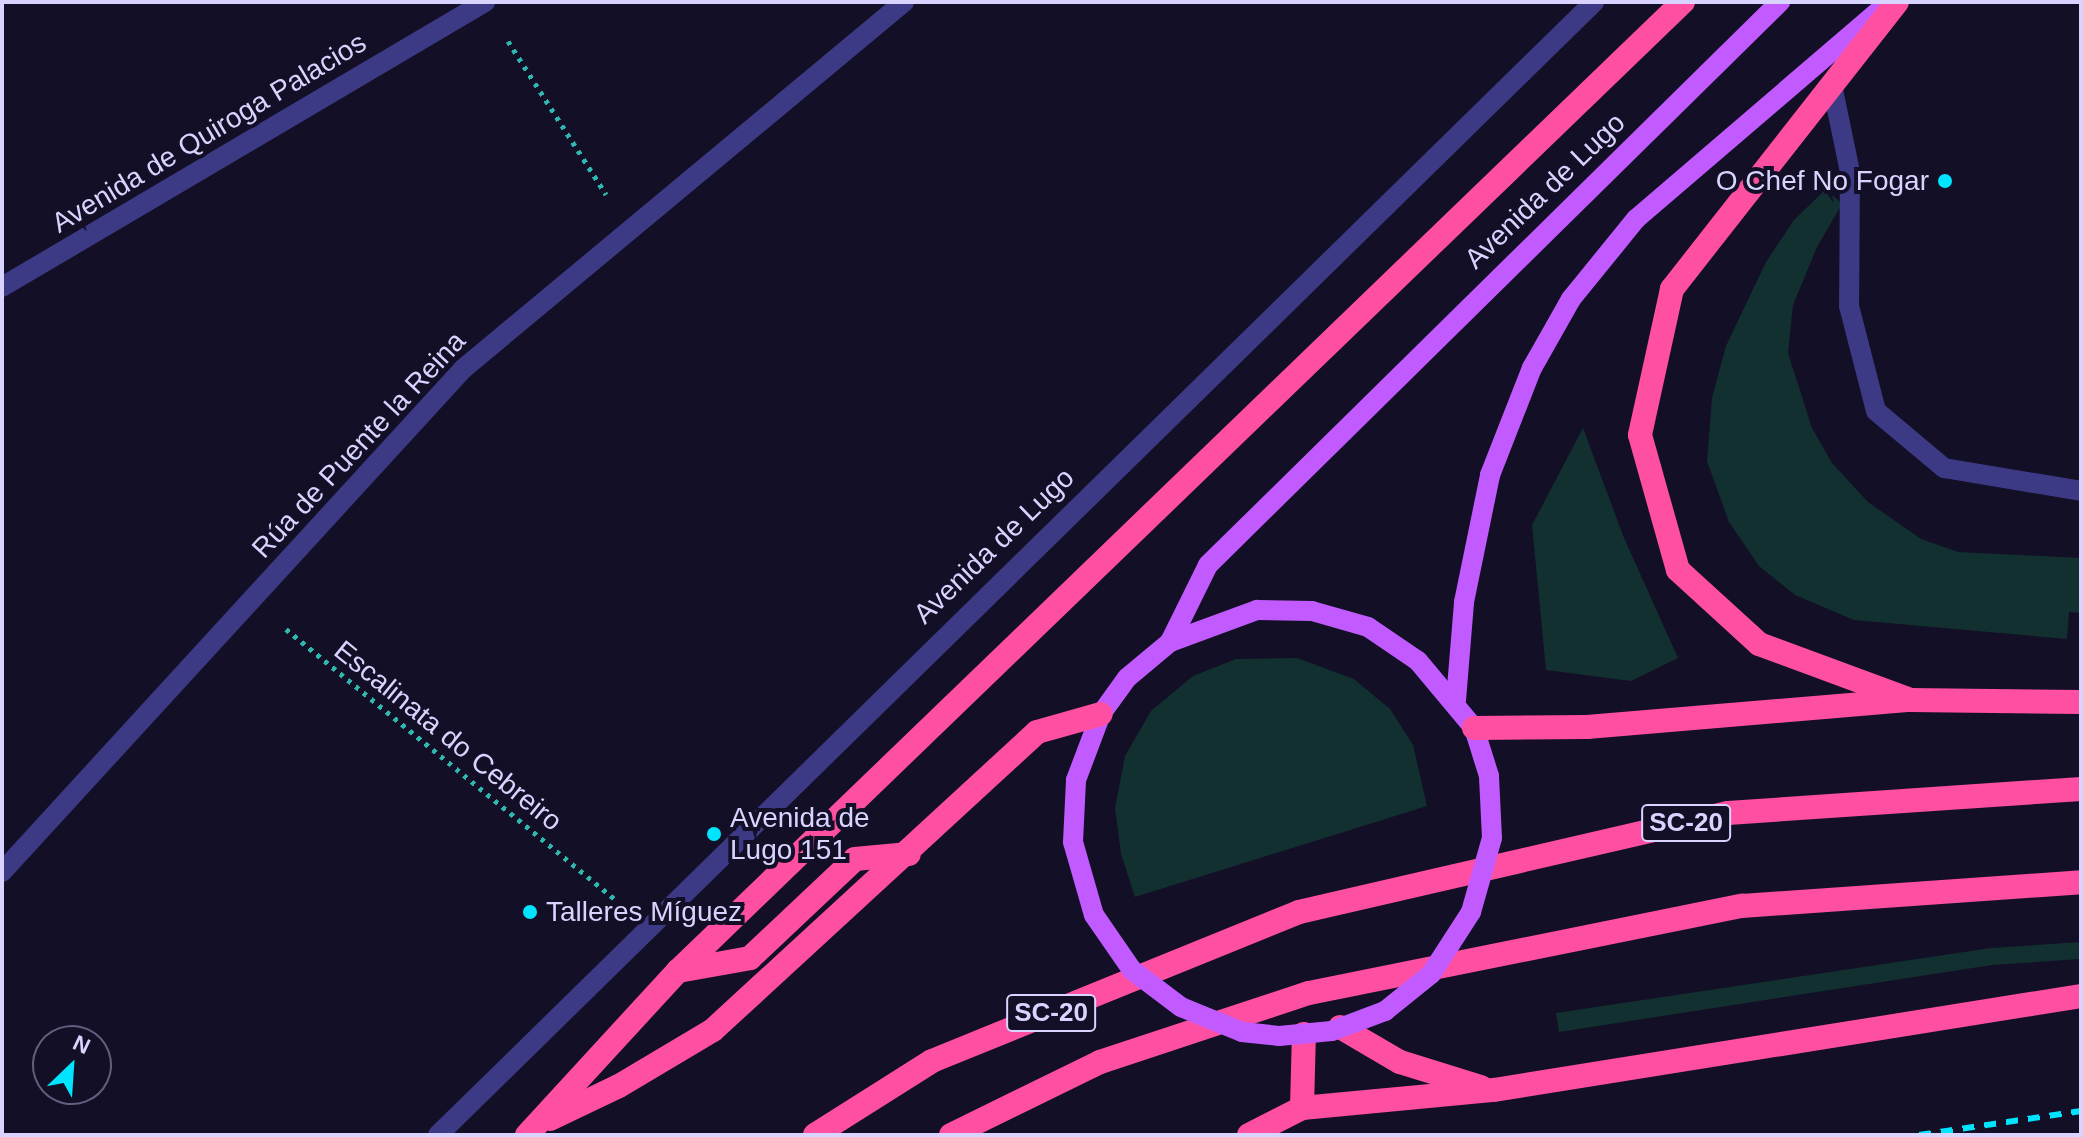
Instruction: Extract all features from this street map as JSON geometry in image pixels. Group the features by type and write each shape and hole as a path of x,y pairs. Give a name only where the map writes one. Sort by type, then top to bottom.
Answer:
{"highway":[{"path":"532,1130 678,971 1683,2"},
{"path":"1897,2 1672,289 1640,435 1678,570 1759,644 1910,700"},
{"path":"1474,728 1587,727 1910,700 2081,702"},
{"path":"532,1130 619,1086 713,1030 909,854 1037,732 1101,714"},
{"name":"SC-20","path":"815,1135 932,1061 1299,912 1728,813 2081,789"},
{"path":"678,971 750,958 855,859 909,854"},
{"name":"SC-20","path":"951,1135 1100,1062 1309,993 1742,906 2081,882"},
{"path":"1249,1135 1302,1108 1494,1090 2081,996"},
{"path":"1340,1027 1400,1062 1494,1090"},
{"path":"1302,1108 1304,1034"}],"main road":[{"name":"Avenida de Lugo","path":"1170,642 1208,565 1780,2"},
{"path":"1456,700 1464,602 1490,475 1532,368 1571,299 1636,219 1889,2"},
{"name":"Avenida de Lugo","path":"1257,610 1312,611 1368,627 1418,661 1456,700 1474,728 1489,776 1492,838 1471,912 1431,974 1385,1011 1340,1027 1304,1034 1242,1032 1181,1007 1132,970 1094,915 1073,842 1076,780 1101,714 1127,678 1170,642 1257,610"}],"street":[{"name":"Avenida de Quiroga Palacios","path":"2,287 485,2"},
{"name":"Rúa de Puente la Reina","path":"2,872 463,369 904,2"},
{"name":"Avenida de Lugo","path":"438,1135 1594,2"},
{"path":"1832,85 1850,172 1849,306 1876,411 1944,468 2081,491"}],"path":[{"path":"485,2 629,231"},
{"name":"Escalinata do Cebreiro","path":"252,599 620,903"}],"green space":[{"path":"1826,189 1842,204 1817,247 1793,305 1788,353 1812,428 1832,463 1868,502 1921,539 1958,552 2081,558 2081,613 2069,612 2067,639 1854,620 1795,595 1759,566 1729,522 1707,461 1712,398 1726,346 1766,262 1794,220"},
{"path":"1583,428 1624,538 1678,658 1631,681 1546,670 1532,525"},
{"path":"1297,658 1354,679 1390,709 1413,745 1427,806 1135,897 1121,854 1115,808 1125,756 1151,711 1193,676 1236,659"},
{"path":"2081,942 2081,959 1992,965 1559,1032 1556,1013 1991,948"}],"railway":[{"path":"1919,1135 2081,1111"}],"place":[{"name":"O Chef No Fogar","path":"1945,181"},
{"name":"Avenida de Lugo 151","path":"714,834"},
{"name":"Talleres Míguez","path":"530,912"}]}
